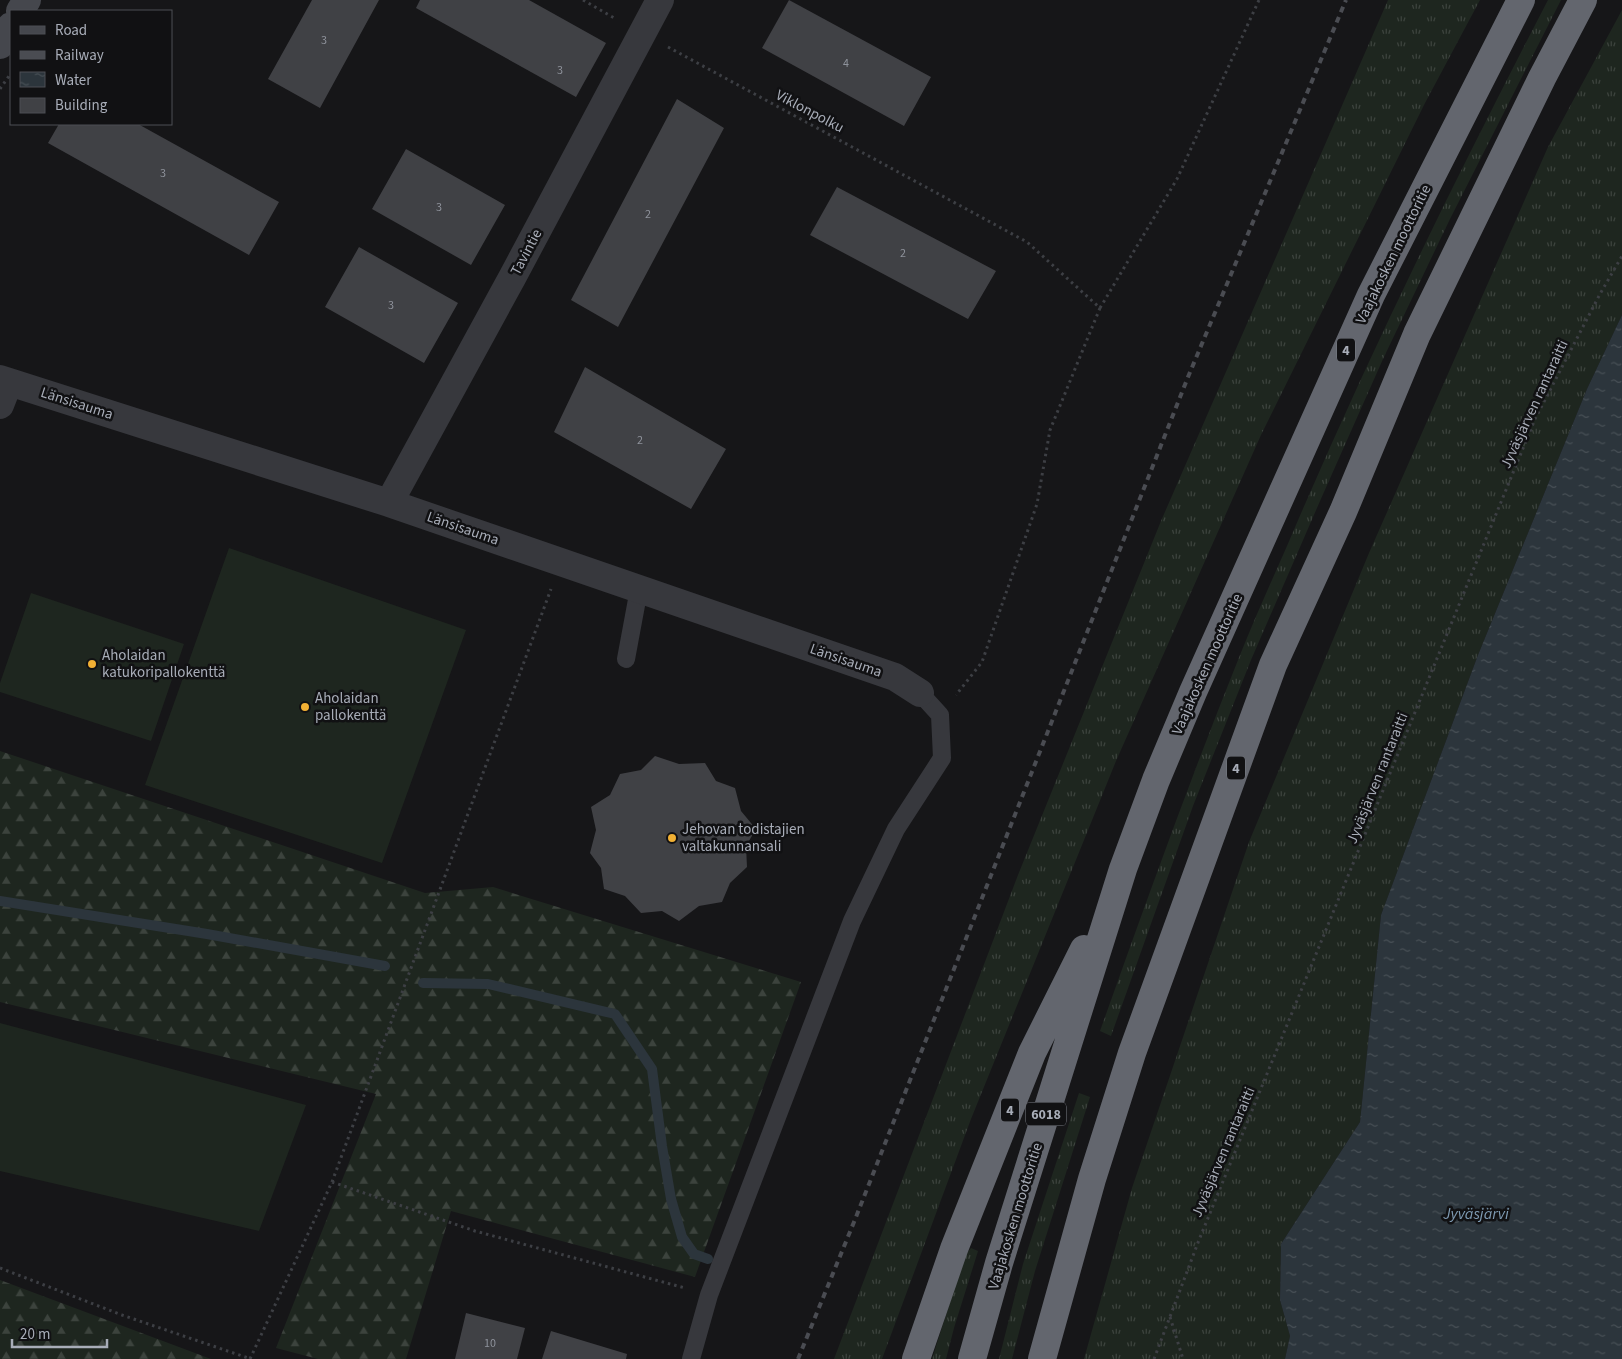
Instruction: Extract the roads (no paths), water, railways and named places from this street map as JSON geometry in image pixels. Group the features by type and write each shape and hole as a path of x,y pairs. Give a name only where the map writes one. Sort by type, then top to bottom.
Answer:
{"highway":[{"name":"Vaajakosken moottoritie","path":"972,1359 999,1263 1123,869 1156,780 1193,692 1371,295 1521,0"},
{"name":"4","path":"1042,1359 1092,1179 1132,1053 1273,666 1343,512 1417,334 1542,78 1584,0"},
{"name":"4","path":"916,1359 954,1249 1032,1053 1123,869"}],"main road":[{"path":"0,45 10,28"}],"street":[{"name":"Tavintie","path":"389,502 514,276 660,0"},
{"name":"Länsisauma","path":"3,388 389,502 895,677 920,693"}],"lane":[{"path":"626,659 636,615 639,589"},
{"path":"691,1359 709,1295 852,921 896,829 942,758 940,715 920,693"}],"water":[{"name":"Jyväsjärvi","path":"1622,315 1622,1359 1285,1359 1290,1336 1280,1300 1281,1244 1360,1122 1381,915 1478,655 1587,389"}],"waterway":[{"path":"0,901 207,934 385,966"},
{"path":"423,983 488,984 615,1014 652,1069 671,1199 682,1237 694,1254 708,1259"}],"railway":[{"path":"798,1359 1188,377 1346,0"}],"place":[{"name":"Aholaidan katukoripallokenttä","path":"92,664"},
{"name":"Aholaidan pallokenttä","path":"305,707"},
{"name":"Jehovan todistajien valtakunnansali","path":"672,838"}]}
